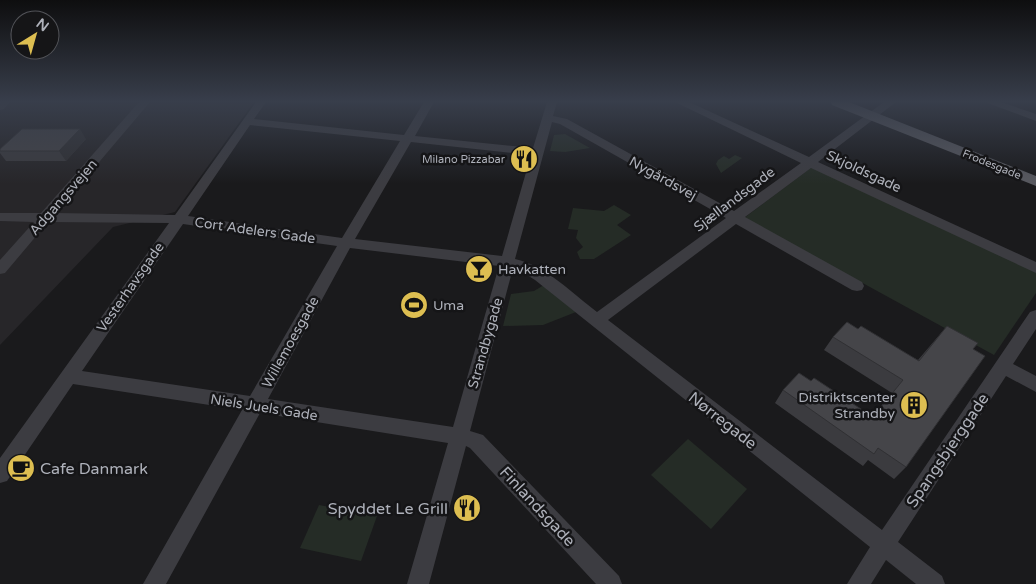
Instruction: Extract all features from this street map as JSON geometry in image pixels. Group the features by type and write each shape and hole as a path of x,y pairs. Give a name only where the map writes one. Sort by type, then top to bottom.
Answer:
{"main road":[{"name":"Frodesgade","path":"906,129 1036,181"}],"street":[{"name":"Adgangsvejen","path":"0,269 121,129"},
{"name":"Vesterhavsgade","path":"0,474 243,129"},
{"path":"320,129 538,152"},
{"name":"Willemoesgade","path":"154,584 412,129"},
{"name":"Strandbygade","path":"418,584 545,129"},
{"name":"Nygårdsvej","path":"578,129 856,286"},
{"name":"Skjoldsgade","path":"738,129 1036,268"},
{"name":"Sjællandsgade","path":"596,322 855,129"},
{"name":"Cort Adelers Gade","path":"0,217 178,219 346,243 508,262"},
{"name":"Nørregade","path":"508,262 524,266 540,276 596,322 934,584"},
{"name":"Spangsbjerggade","path":"858,584 1036,316"},
{"path":"1003,366 1036,385"},
{"name":"Niels Juels Gade","path":"68,376 459,436"},
{"name":"Finlandsgade","path":"459,436 476,441 485,449 611,584"}],"shaded area":[{"path":"0,129 234,129 175,212 113,227 0,345"},
{"path":"565,134 590,148 565,152 550,151 554,135"},
{"path":"735,155 742,158 721,173 716,164 718,160 724,156 729,159"},
{"path":"812,167 1036,272 1036,293 994,355 744,218"},
{"path":"614,205 631,215 617,225 631,235 594,259 580,259 577,252 583,247 576,238 578,230 568,229 573,208 604,211"},
{"path":"544,285 576,312 543,325 503,326 511,294 534,291"},
{"path":"688,439 747,489 711,529 651,475"},
{"path":"319,505 377,516 361,561 300,548"}],"building":[{"path":"22,129 80,129 59,151 0,151"},
{"name":"Distriktscenter Strandby","path":"847,322 858,329 861,326 919,361 947,326 978,343 973,349 985,356 906,467 878,448 874,454 783,390 799,373 811,381 814,378 873,417 903,380 833,337"}],"place":[{"name":"Milano Pizzabar","path":"524,159"},
{"name":"Havkatten","path":"479,269"},
{"name":"Uma","path":"414,305"},
{"name":"Distriktscenter Strandby","path":"914,405"},
{"name":"Cafe Danmark","path":"21,468"},
{"name":"Spyddet Le Grill","path":"467,508"}]}
